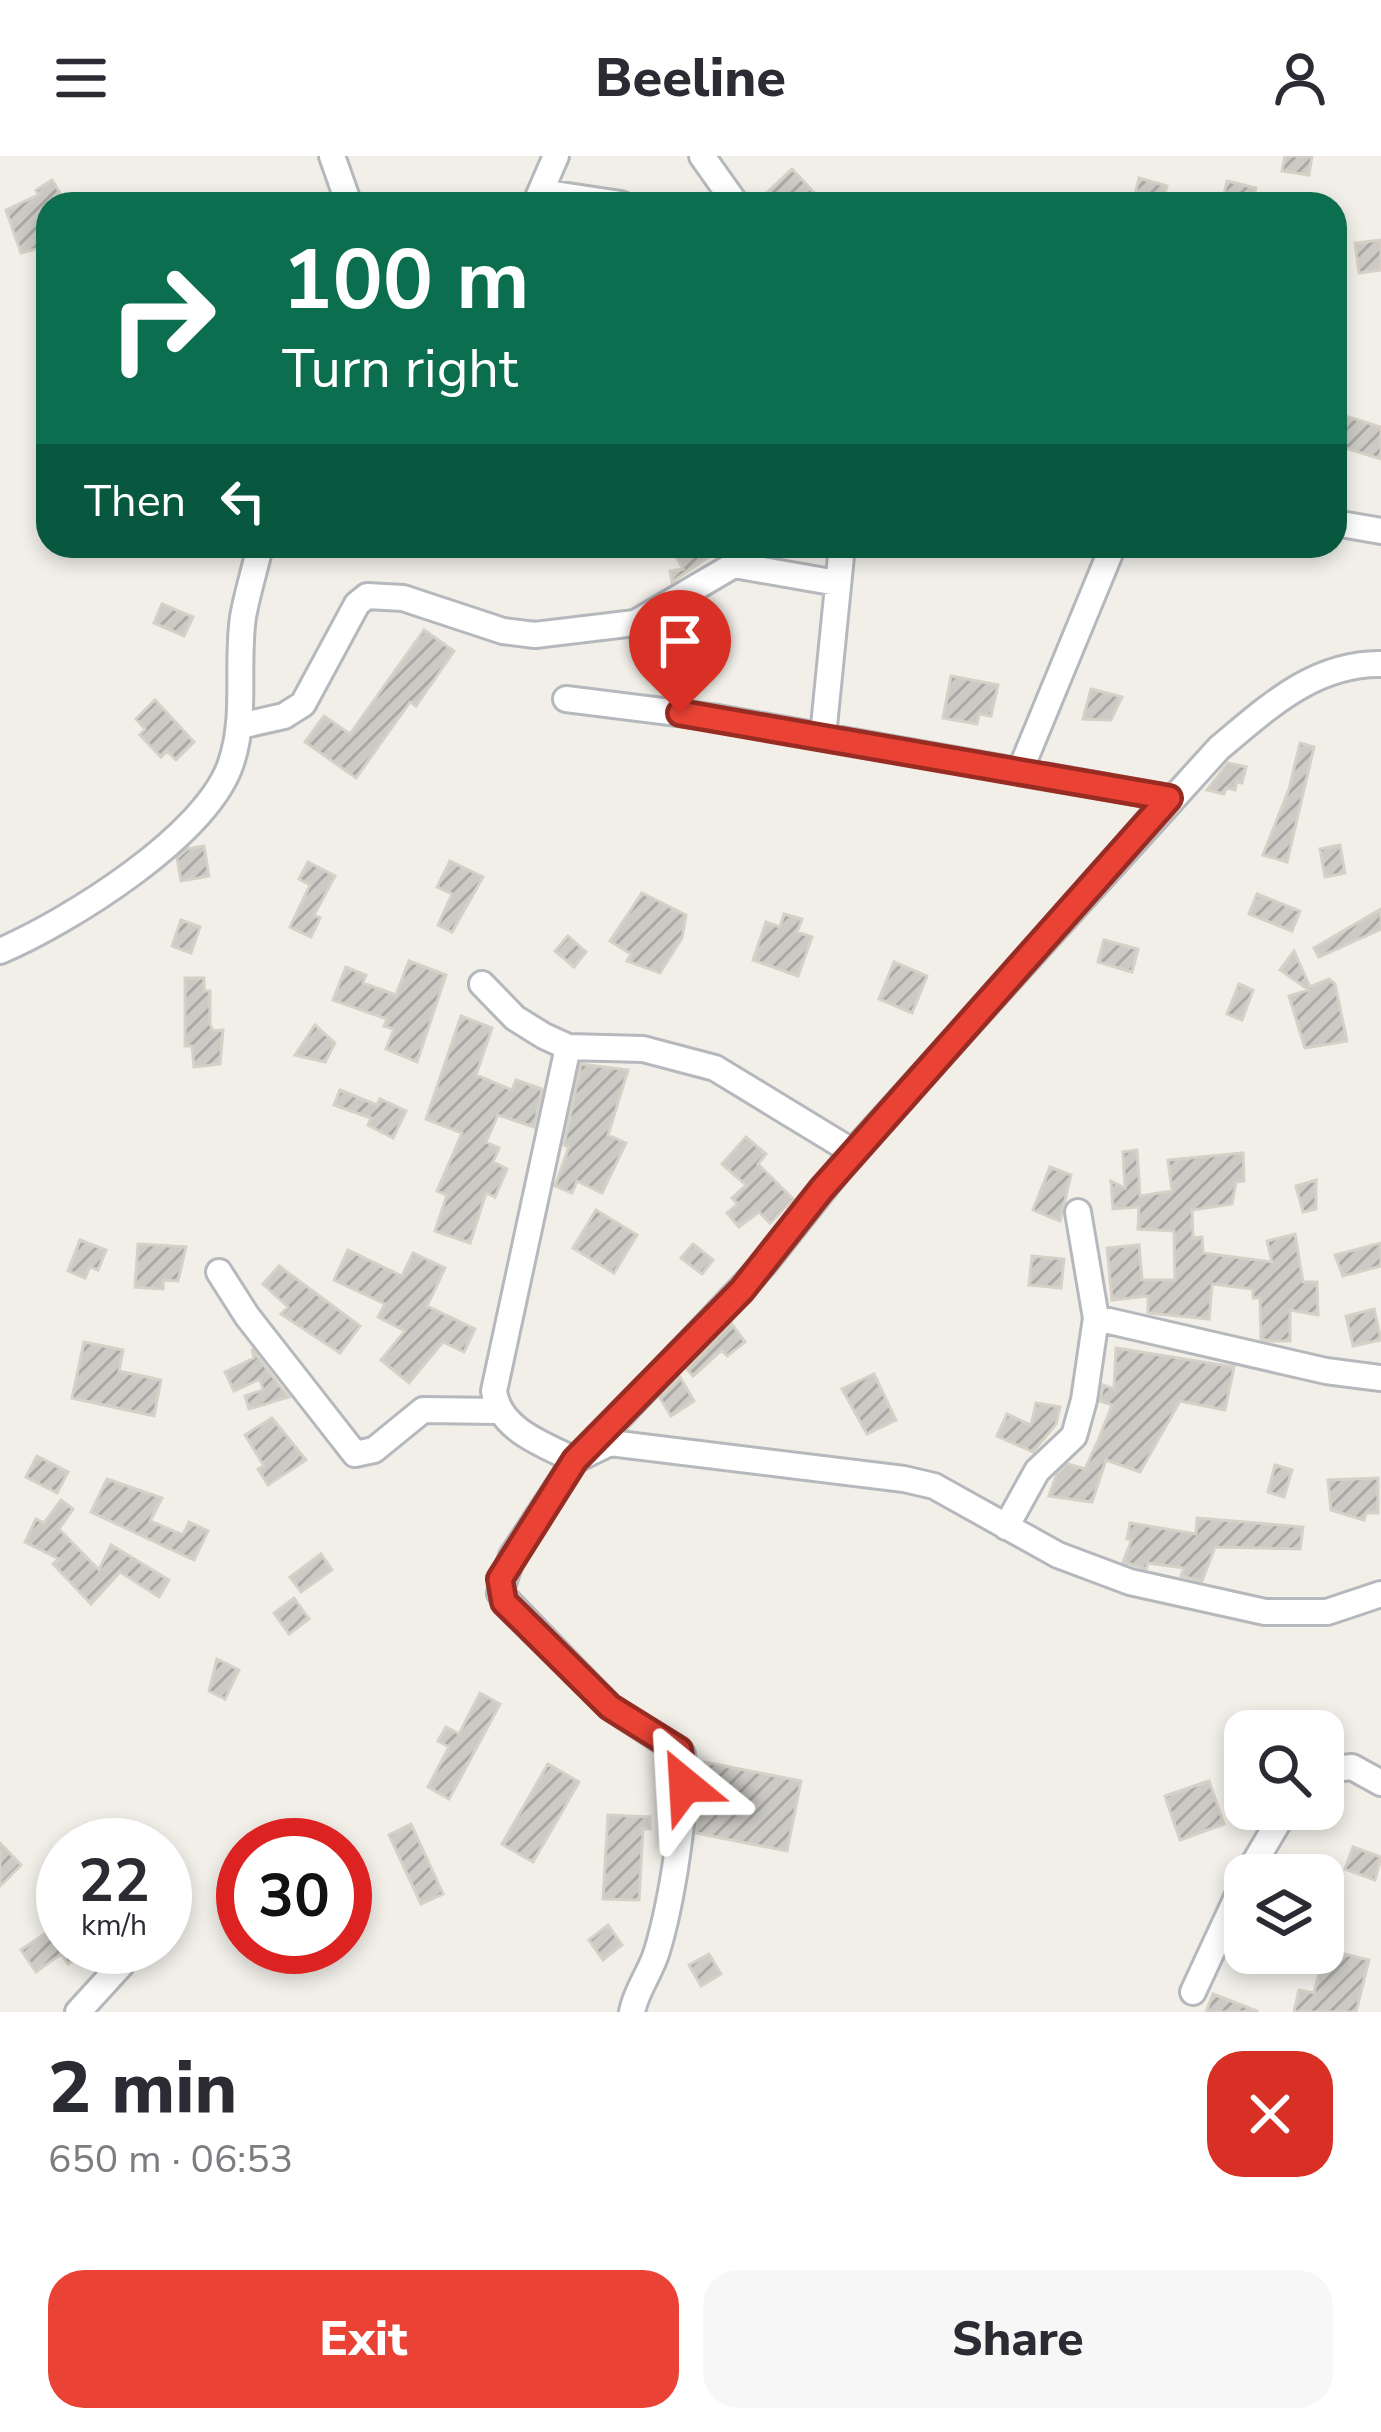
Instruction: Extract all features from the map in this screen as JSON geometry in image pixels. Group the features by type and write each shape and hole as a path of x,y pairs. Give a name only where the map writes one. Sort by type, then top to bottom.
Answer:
{"street":[{"path":"332,156 345,192"},
{"path":"541,192 556,156"},
{"path":"702,156 728,192"},
{"path":"1347,525 1381,531"},
{"path":"0,951 86,907 150,861 230,768 239,726 243,619 257,558"},
{"path":"823,736 840,558"},
{"path":"1020,771 1108,558"},
{"path":"239,726 284,716 303,704 357,604 367,596 403,598 503,631 535,635 635,623 734,565 837,583"},
{"path":"632,2012 658,1949 685,1785 682,1754 610,1707 500,1593 512,1556 582,1454 751,1279 853,1152 1169,798 1286,693 1323,674 1381,664"},
{"path":"566,699 823,736 1169,798"},
{"path":"482,984 515,1018 568,1047 643,1048 715,1068 853,1152"},
{"path":"499,1411 496,1372 568,1047"},
{"path":"1006,1527 1037,1472 1074,1436 1096,1318 1078,1212"},
{"path":"219,1272 247,1316 356,1454 374,1450 419,1411 499,1411 530,1438 582,1454 610,1443 689,1450 934,1486 1006,1527 1130,1582 1265,1612 1327,1612 1381,1594"},
{"path":"1096,1318 1326,1371 1381,1378"},
{"path":"1344,1768 1352,1767 1381,1783"},
{"path":"1193,1992 1224,1925"},
{"path":"78,2012 113,1974"}],"building":[{"path":"1285,156 1312,156 1309,175 1282,171"},
{"path":"792,169 814,192 768,192"},
{"path":"1139,178 1167,186 1165,192 1136,192"},
{"path":"52,180 60,192 37,192"},
{"path":"1227,181 1256,188 1255,192 1225,192"},
{"path":"36,196 36,249 21,253 6,210"},
{"path":"1381,240 1381,270 1359,273 1355,243"},
{"path":"1347,416 1381,427 1381,459 1347,449"},
{"path":"677,558 707,558 672,582 670,571 683,569"},
{"path":"162,604 193,617 184,636 154,623"},
{"path":"424,630 454,651 416,706 410,702 356,778 305,742 324,716 350,734"},
{"path":"672,640 707,650 697,686 675,680 677,673 664,670"},
{"path":"951,676 998,685 991,716 979,714 977,724 943,718"},
{"path":"1091,689 1122,697 1111,720 1083,719"},
{"path":"155,700 194,742 176,760 167,751 161,757 140,735 145,729 136,719"},
{"path":"1300,743 1314,747 1287,862 1263,855 1289,789"},
{"path":"1228,763 1246,767 1242,783 1237,781 1235,790 1226,788 1224,794 1207,790"},
{"path":"1340,845 1345,873 1325,877 1320,849"},
{"path":"204,846 209,876 181,881 177,858 187,849"},
{"path":"450,861 483,877 452,932 438,925 452,894 437,887"},
{"path":"308,862 335,876 314,915 320,918 311,937 290,927 310,885 299,879"},
{"path":"642,893 686,915 682,938 660,973 627,961 631,954 610,941"},
{"path":"1257,894 1300,911 1292,931 1249,914"},
{"path":"1381,909 1381,929 1319,957 1314,948"},
{"path":"784,914 802,919 797,932 812,937 798,976 753,960 766,922 780,927"},
{"path":"181,920 200,927 191,953 172,946"},
{"path":"568,936 586,952 574,967 555,951"},
{"path":"1104,940 1138,949 1132,972 1098,962"},
{"path":"1294,951 1310,987 1329,979 1335,984 1347,1041 1305,1048 1289,996 1309,990 1280,970"},
{"path":"409,961 446,975 417,1062 386,1049 394,1029 384,1026 387,1019 333,1000 346,967 366,975 363,983 396,995"},
{"path":"894,962 927,976 912,1013 879,999"},
{"path":"185,978 204,978 204,991 210,991 210,1024 213,1031 223,1030 220,1064 194,1067 192,1046 185,1046"},
{"path":"1239,984 1253,990 1242,1020 1227,1014"},
{"path":"461,1016 492,1028 476,1075 512,1090 516,1080 542,1089 534,1127 498,1115 486,1142 499,1148 493,1162 507,1169 495,1197 486,1193 470,1243 435,1231 447,1195 437,1191 462,1133 426,1119"},
{"path":"315,1025 335,1043 325,1062 295,1055"},
{"path":"581,1064 628,1070 608,1135 626,1143 602,1193 577,1181 572,1193 555,1186 569,1147 564,1145"},
{"path":"340,1090 406,1111 393,1138 368,1125 371,1118 334,1105"},
{"path":"746,1137 766,1154 758,1164 793,1199 770,1223 759,1212 739,1227 727,1213 738,1204 732,1198 746,1185 722,1164"},
{"path":"1137,1150 1140,1196 1172,1191 1168,1160 1243,1153 1244,1181 1236,1182 1232,1204 1192,1210 1193,1238 1202,1237 1203,1253 1272,1262 1267,1241 1295,1234 1303,1282 1317,1282 1318,1315 1290,1310 1290,1341 1270,1341 1261,1339 1260,1298 1253,1298 1253,1289 1212,1284 1209,1319 1148,1313 1148,1296 1112,1300 1107,1248 1139,1245 1142,1280 1175,1280 1174,1231 1138,1229 1139,1207 1113,1209 1111,1181 1125,1188 1123,1152"},
{"path":"1050,1167 1071,1175 1060,1221 1033,1210"},
{"path":"1316,1180 1316,1209 1303,1212 1296,1186"},
{"path":"596,1210 637,1235 614,1273 573,1248"},
{"path":"80,1240 106,1250 98,1270 90,1267 85,1278 68,1271"},
{"path":"1381,1243 1381,1266 1343,1276 1335,1255"},
{"path":"138,1244 186,1247 178,1281 163,1280 163,1289 135,1287"},
{"path":"693,1244 713,1260 702,1274 681,1258"},
{"path":"348,1250 402,1276 413,1253 445,1268 427,1306 475,1329 464,1352 443,1342 409,1383 381,1360 405,1331 378,1317 385,1304 334,1280"},
{"path":"1032,1256 1064,1259 1061,1288 1029,1285"},
{"path":"279,1266 360,1326 340,1353 281,1314 288,1307 263,1284"},
{"path":"1374,1309 1381,1340 1353,1346 1346,1316"},
{"path":"731,1323 745,1342 727,1356 722,1350 693,1376 687,1369"},
{"path":"84,1342 123,1350 119,1371 161,1380 154,1416 72,1398"},
{"path":"1116,1348 1234,1367 1225,1410 1180,1401 1140,1472 1106,1460 1092,1502 1049,1496 1056,1476 1068,1464 1085,1469 1098,1441 1112,1405 1100,1401 1103,1385 1114,1389"},
{"path":"252,1349 289,1397 249,1409 245,1396 263,1390 260,1379 234,1391 225,1372 254,1358"},
{"path":"874,1374 896,1420 867,1434 842,1389"},
{"path":"680,1377 694,1401 671,1416 660,1398"},
{"path":"1036,1403 1060,1407 1056,1424 1033,1452 997,1436 1007,1414 1031,1425"},
{"path":"272,1418 306,1460 268,1485 258,1469 264,1466 245,1435"},
{"path":"37,1456 68,1472 57,1493 26,1477"},
{"path":"1275,1465 1292,1470 1284,1497 1268,1492"},
{"path":"1378,1478 1378,1513 1366,1513 1364,1520 1331,1510 1328,1480"},
{"path":"107,1479 162,1498 150,1521 183,1535 189,1522 208,1531 194,1560 91,1512"},
{"path":"61,1500 73,1509 59,1529 99,1570 111,1545 169,1580 159,1597 120,1572 91,1604 53,1564 59,1559 25,1542 36,1519 44,1523"},
{"path":"1197,1518 1303,1527 1300,1549 1215,1547 1202,1581 1181,1576 1184,1568 1148,1563 1146,1569 1123,1562 1132,1539 1127,1539 1130,1523 1196,1534"},
{"path":"321,1554 332,1570 301,1592 290,1577"},
{"path":"294,1598 309,1619 289,1634 274,1613"},
{"path":"217,1659 239,1670 225,1699 209,1691"},
{"path":"480,1693 500,1704 449,1799 428,1787 449,1747 438,1741 446,1727 459,1734"},
{"path":"704,1762 801,1781 787,1851 696,1833"},
{"path":"548,1764 579,1782 533,1862 502,1844"},
{"path":"1209,1781 1224,1824 1180,1840 1165,1796"},
{"path":"608,1815 650,1817 650,1829 643,1829 639,1900 603,1899"},
{"path":"411,1824 443,1894 421,1904 389,1835"},
{"path":"0,1843 21,1865 0,1886"},
{"path":"1353,1847 1381,1857 1375,1880 1345,1869"},
{"path":"608,1925 622,1945 603,1960 589,1940"},
{"path":"36,1940 36,1972 21,1950"},
{"path":"709,1954 721,1974 701,1986 689,1965"},
{"path":"1344,1954 1369,1960 1356,2012 1294,2012 1299,1990 1314,1993 1319,1974 1344,1974"},
{"path":"1213,1994 1257,2011 1257,2012 1206,2012"}],"route":[{"path":"680,713 1169,798 821,1190 742,1290 575,1460 500,1579 504,1602 610,1707 679,1750 685,1785"}]}
